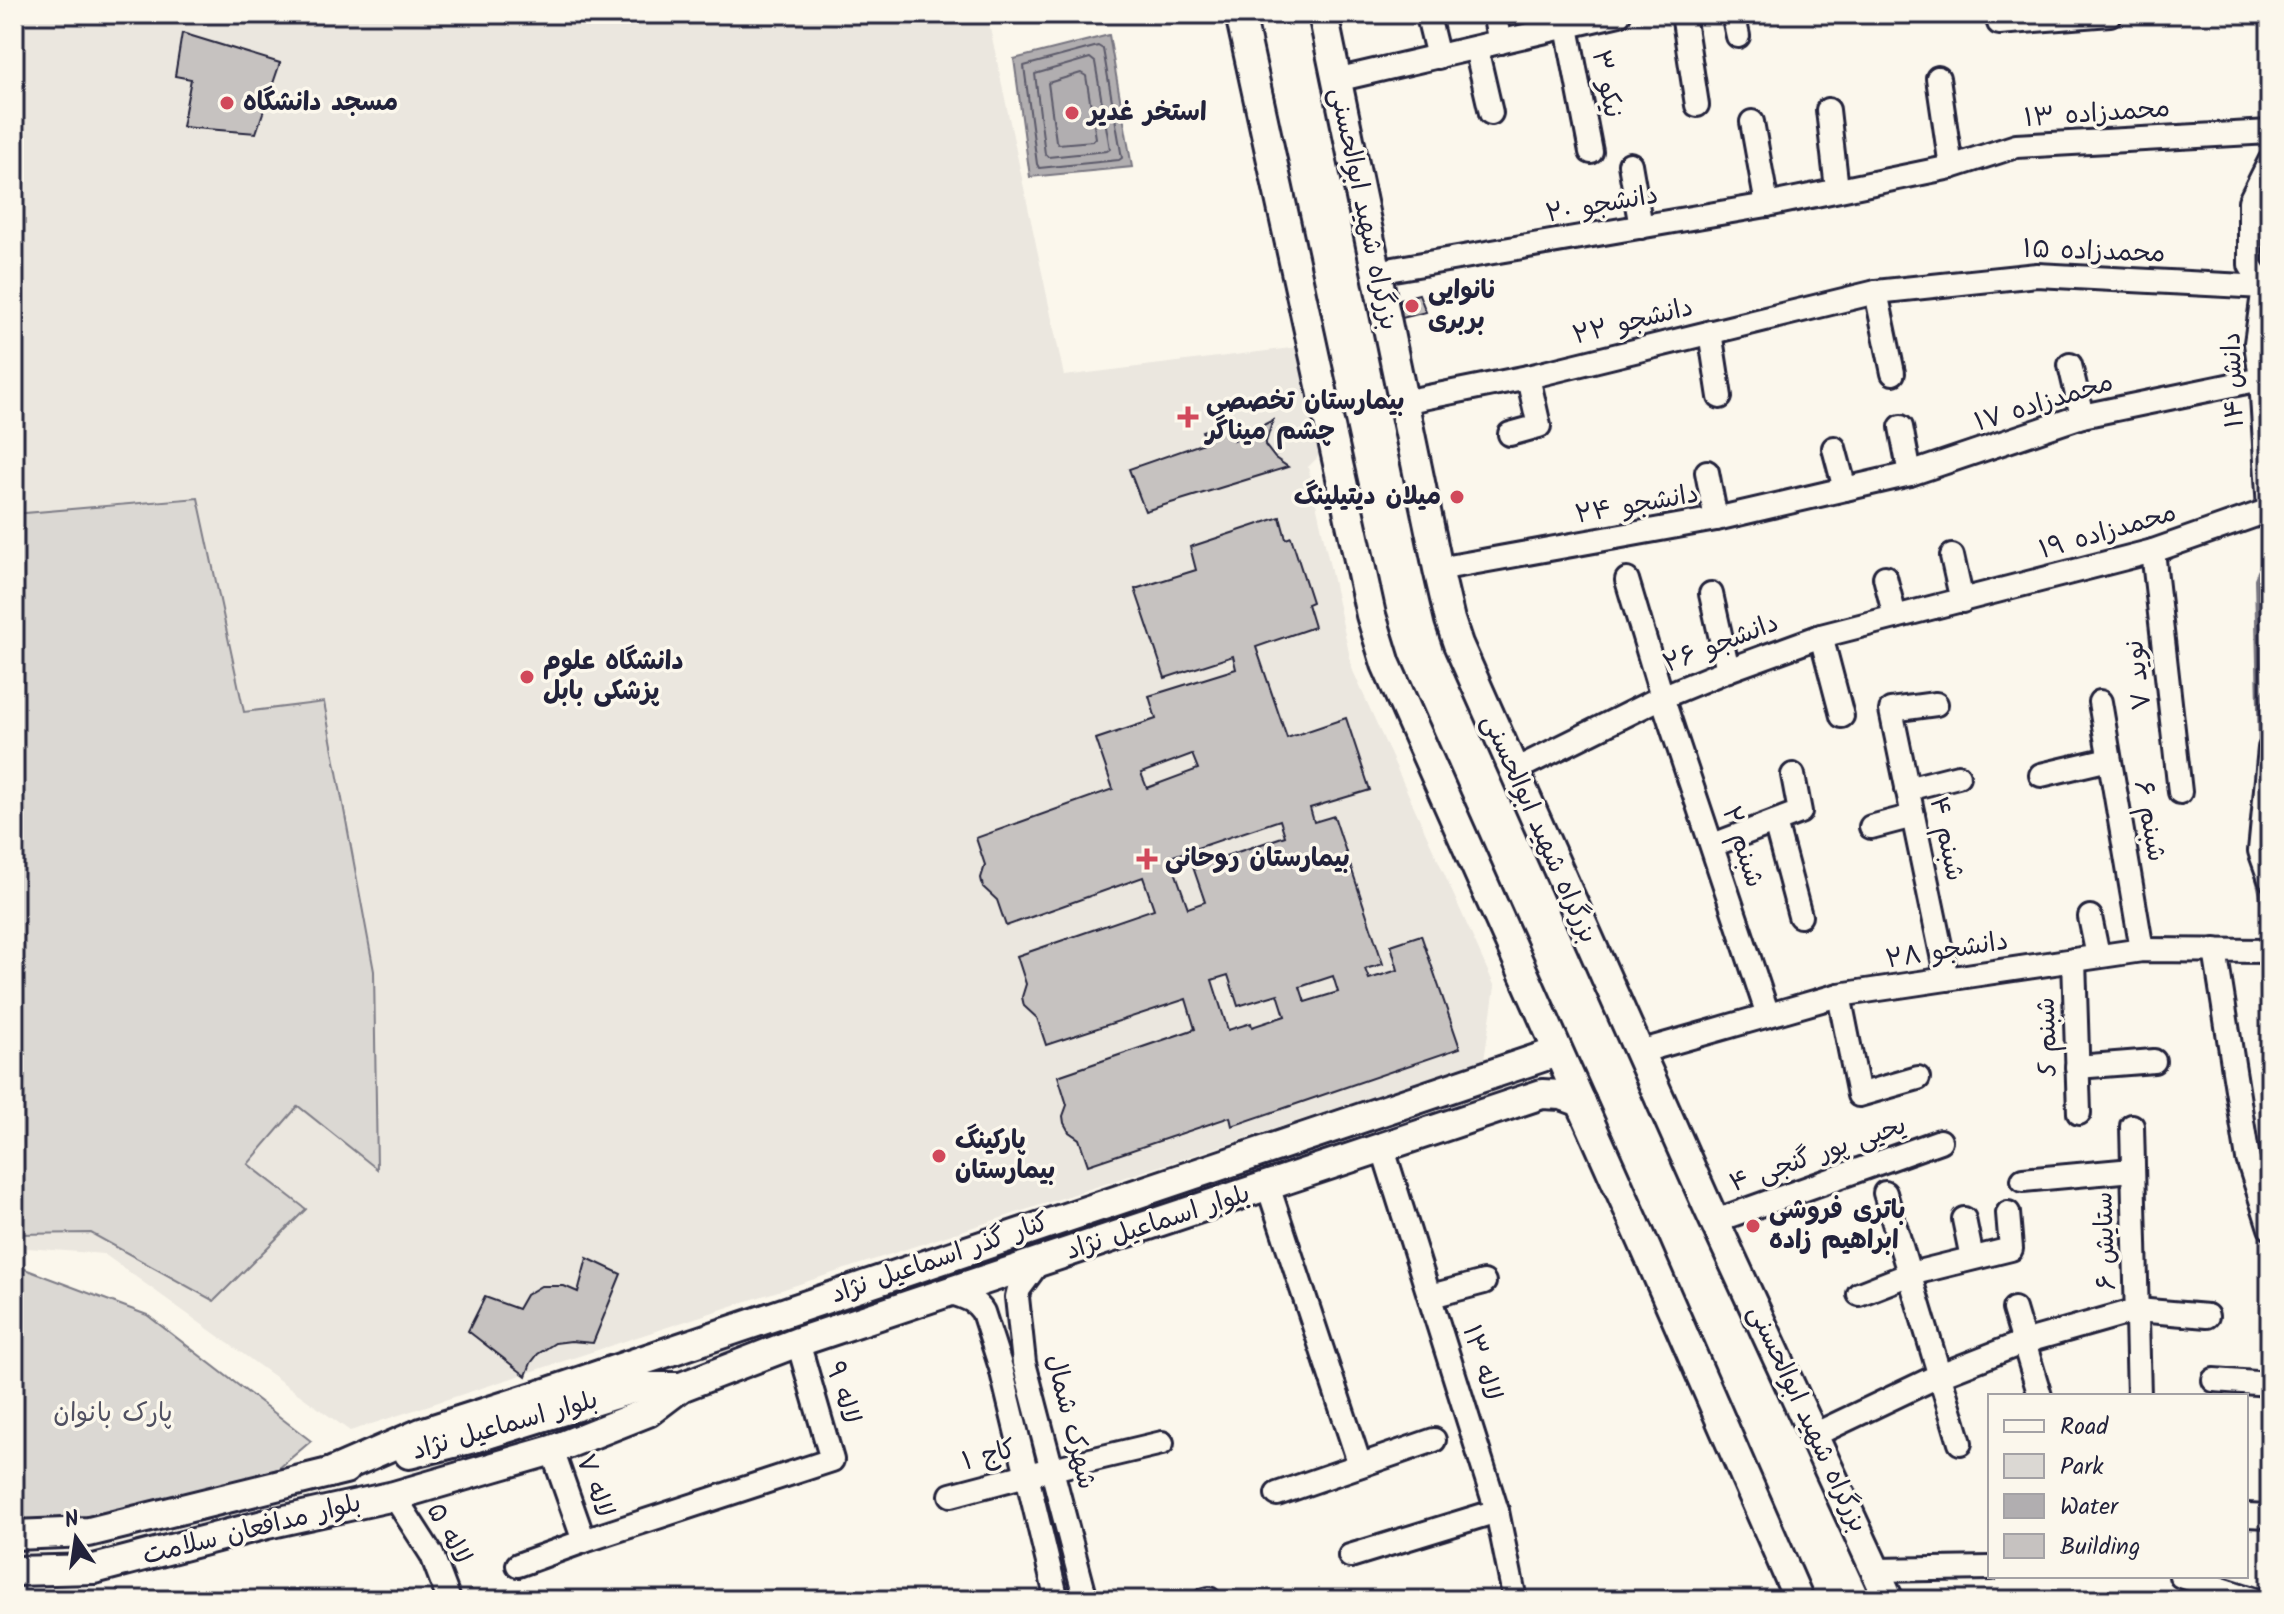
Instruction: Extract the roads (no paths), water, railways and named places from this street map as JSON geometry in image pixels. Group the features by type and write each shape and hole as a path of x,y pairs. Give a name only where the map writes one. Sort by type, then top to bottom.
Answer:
{"main road":[{"path":"1240,14 1375,631 1386,664 1799,1600"},
{"name":"بزرگراه شهید ابوالحسنی","path":"1323,14 1438,569 1458,644 1715,1221 1889,1600"},
{"path":"1536,1000 1556,1065 1542,1094 1562,1095 1581,1102"},
{"name":"کنار گذر اسماعیل نژاد","path":"329,1473 421,1433 1554,1053"},
{"name":"بلوار اسماعیل نژاد","path":"394,1496 552,1450 648,1412 681,1387 798,1342 1542,1094"},
{"name":"بلوار اسماعیل نژاد","path":"329,1473 478,1437 638,1387 681,1387"},
{"name":"بلوار مدافعان سلامت","path":"14,1535 89,1532 329,1473"},
{"name":"بلوار مدافعان سلامت","path":"14,1571 94,1569 267,1524 394,1496"},
{"path":"1867,1600 1867,1590 1877,1570"}],"street":[{"path":"1494,14 1500,42"},
{"path":"1336,80 1619,14"},
{"path":"1683,14 1697,105"},
{"path":"1997,14 1999,23 2110,14"},
{"path":"1428,16 1438,57"},
{"name":"نیکو ۳","path":"1581,21 1591,152"},
{"path":"1476,48 1491,113"},
{"path":"1938,78 1951,167"},
{"path":"1828,110 1837,189"},
{"path":"1752,122 1767,205"},
{"name":"محمدزاده ۱۳","path":"1837,189 1951,167 2016,146 2270,132"},
{"name":"دانش ۱۴","path":"2269,510 2256,343 2264,287 2250,265 2250,201 2270,161"},
{"path":"1630,164 1641,227"},
{"name":"دانشجو ۲۰","path":"1376,272 1767,205 1837,189"},
{"name":"محمدزاده ۱۵","path":"1876,292 2037,275 2264,287"},
{"path":"1876,292 1893,373"},
{"name":"دانشجو ۲۲","path":"1403,402 1528,377 1876,292"},
{"path":"1710,332 1720,397"},
{"path":"2070,365 2082,416"},
{"path":"1510,434 1539,426 1528,377"},
{"name":"محمدزاده ۱۷","path":"1845,489 1910,474 2082,416 2261,379"},
{"path":"1901,427 1910,474"},
{"path":"1834,448 1845,489"},
{"path":"1707,472 1716,519"},
{"name":"دانشجو ۲۴","path":"1438,569 1716,519 1845,489"},
{"name":"محمدزاده ۱۹","path":"1962,601 2153,551 2269,510"},
{"name":"نوید ۷","path":"2153,551 2180,792"},
{"path":"1952,556 1962,601"},
{"path":"1885,577 1895,617"},
{"name":"شبنم ۲","path":"1627,580 1662,697 1768,1015"},
{"path":"1711,594 1728,670"},
{"name":"دانشجو ۲۶","path":"1513,771 1662,697 1728,670 1821,636 1962,601"},
{"path":"1821,636 1842,716"},
{"name":"شبنم ۶","path":"2100,702 2142,950"},
{"name":"شبنم ۴","path":"1936,704 1891,710 1947,979"},
{"path":"2270,748 2260,851 2270,879"},
{"path":"2041,775 2109,759"},
{"path":"1713,845 1800,812 1793,775"},
{"path":"1907,789 1958,776"},
{"path":"1871,827 1913,816"},
{"path":"1775,822 1800,916"},
{"path":"2090,917 2098,956"},
{"name":"دانشجو ۲۸","path":"1639,1052 1839,995 2142,950 2270,951"},
{"path":"2215,950 2248,1159 2270,1228"},
{"name":"شبنم 5","path":"2074,960 2079,1113"},
{"path":"1839,995 1859,1095 1918,1078"},
{"path":"2077,1067 2154,1061"},
{"name":"ستایش ۶","path":"2132,1126 2139,1394"},
{"name":"یحیی پور گنجی ۴","path":"1715,1221 1940,1141"},
{"name":"لاله ۱۳","path":"1382,1146 1497,1511 1515,1600"},
{"path":"2023,1180 2132,1170"},
{"path":"1268,1186 1360,1465"},
{"path":"1885,1193 1960,1443"},
{"path":"1859,1294 1910,1274 2011,1249 2008,1213"},
{"path":"1964,1219 1972,1258"},
{"name":"شهرک شمال","path":"1039,1262 1017,1297 1057,1600"},
{"path":"1431,1296 1484,1282"},
{"name":"شهرک شمال","path":"949,1292 971,1299 983,1312 1086,1600"},
{"path":"2014,1309 2039,1394"},
{"path":"1814,1435 1940,1375 2024,1342 2137,1310 2207,1316"},
{"name":"لاله ۹","path":"584,1541 832,1460 798,1342"},
{"path":"1001,1368 1024,1363"},
{"path":"2214,1380 2270,1384"},
{"path":"1277,1494 1434,1440"},
{"name":"کاج ۱","path":"951,1495 1162,1443"},
{"name":"لاله ۷","path":"552,1450 584,1541"},
{"name":"لاله ۵","path":"394,1496 432,1555 449,1600"},
{"path":"1350,1556 1497,1511"},
{"path":"2248,1515 2270,1516"},
{"path":"518,1565 584,1541"},
{"path":"1877,1570 1988,1568"},
{"path":"2184,1578 2203,1592 2256,1600"}],"water":[{"name":"استخر غدیر","path":"1109,35 1132,167 1030,177 1014,59"}],"waterway":[{"path":"2270,193 2266,202 2262,255 2270,266"},
{"path":"2261,750 2257,579 2270,548"},
{"path":"2256,871 2264,903"}],"place":[{"name":"مسجد دانشگاه","path":"227,103"},
{"name":"استخر غدیر","path":"1072,113"},
{"name":"نانوایی بربری","path":"1412,306"},
{"name":"بیمارستان تخصصی چشم میناگر","path":"1188,417"},
{"name":"میلان دیتیلینگ","path":"1457,497"},
{"name":"دانشگاه علوم پزشکی بابل","path":"527,677"},
{"name":"بیمارستان روحانی","path":"1147,859"},
{"name":"پارکینگ بیمارستان","path":"939,1156"},
{"name":"باتری فروشی ابراهیم زاده","path":"1753,1226"}],"park label":[{"name":"پارک بانوان","path":"113,1414"}]}
